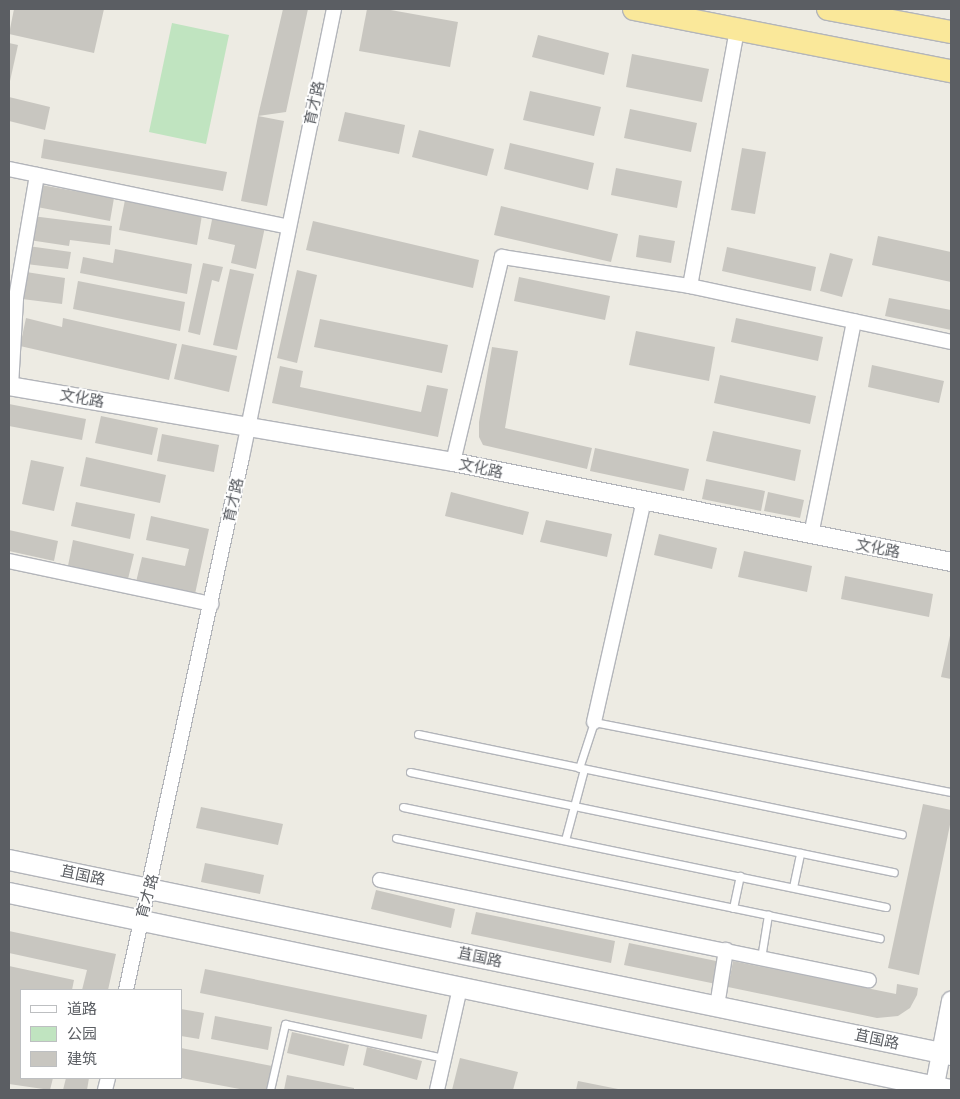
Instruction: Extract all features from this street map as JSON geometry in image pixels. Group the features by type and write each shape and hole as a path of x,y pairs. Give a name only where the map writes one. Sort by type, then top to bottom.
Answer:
{"highway":[{"path":"634,9 951,71"},
{"path":"828,9 951,32"}],"main road":[{"name":"苴国路","path":"9,860 946,1054"},
{"path":"9,894 940,1089"}],"street":[{"name":"育才路","path":"126,989 140,921 150,888 211,604 334,9"},
{"path":"690,286 737,30"},
{"path":"9,169 288,227"},
{"path":"10,386 17,289 37,175"},
{"path":"453,462 502,257 690,286 951,342"},
{"path":"811,535 854,321"},
{"name":"文化路","path":"10,386 453,462 951,562"},
{"path":"594,722 644,501"},
{"path":"9,561 211,604"},
{"path":"380,880 869,980"},
{"path":"716,1006 726,950"},
{"path":"437,1090 460,988"},
{"path":"940,1089 946,1054 951,1001"}],"lane":[{"path":"565,840 594,722 951,792"},
{"path":"418,734 902,834"},
{"path":"410,772 894,872"},
{"path":"403,807 886,906"},
{"path":"396,838 880,938"},
{"path":"794,888 800,852"},
{"path":"733,908 740,876"},
{"path":"761,958 768,915"},
{"path":"270,1090 285,1024 444,1058"}],"green space":[{"path":"172,23 229,35 206,144 149,132"}],"building":[{"path":"14,9 104,9 94,53 9,34"},
{"path":"283,9 308,9 286,112 258,116"},
{"path":"367,9 385,9 458,22 450,67 359,51"},
{"path":"538,35 609,53 604,75 532,57"},
{"path":"9,43 18,45 10,81 9,81"},
{"path":"632,54 709,69 702,102 626,87"},
{"path":"530,91 601,107 594,136 523,120"},
{"path":"9,97 50,107 45,130 9,121"},
{"path":"630,109 697,123 691,152 624,138"},
{"path":"345,112 405,125 399,154 338,141"},
{"path":"258,116 284,121 267,206 241,201"},
{"path":"419,130 494,149 487,176 412,157"},
{"path":"44,139 227,172 223,191 41,158"},
{"path":"510,143 594,163 588,190 504,169"},
{"path":"742,148 766,152 755,214 731,210"},
{"path":"616,168 682,181 677,208 611,195"},
{"path":"41,185 114,198 110,221 37,207"},
{"path":"125,200 202,215 197,245 119,230"},
{"path":"501,206 618,234 611,262 494,235"},
{"path":"213,215 265,227 256,269 231,263 235,245 208,239"},
{"path":"32,216 112,226 110,245 70,240 69,246 29,240"},
{"path":"313,221 479,260 473,288 306,250"},
{"path":"639,235 675,241 671,263 636,257"},
{"path":"878,236 951,252 951,282 872,265"},
{"path":"28,246 71,252 68,269 26,264"},
{"path":"727,247 816,267 811,291 722,271"},
{"path":"115,249 192,264 187,294 80,273 83,257 113,263"},
{"path":"830,253 853,259 842,297 820,291"},
{"path":"203,263 223,267 219,282 212,280 200,335 188,332"},
{"path":"230,269 254,274 237,350 213,345"},
{"path":"297,270 317,275 297,363 277,358"},
{"path":"26,272 65,278 62,304 22,299"},
{"path":"519,277 610,296 605,320 514,301"},
{"path":"78,281 185,302 180,331 73,309"},
{"path":"889,298 951,310 951,330 885,316"},
{"path":"26,318 62,327 63,318 177,344 169,380 20,346"},
{"path":"736,318 823,337 818,361 731,342"},
{"path":"320,319 448,345 442,373 314,347"},
{"path":"636,331 715,347 709,381 629,365"},
{"path":"182,344 237,356 229,392 174,379"},
{"path":"492,347 518,351 505,428 592,448 587,469 483,445 479,437 479,422"},
{"path":"872,365 944,381 939,403 868,387"},
{"path":"280,366 303,371 300,387 421,412 427,385 448,389 438,437 272,403"},
{"path":"720,375 816,396 810,424 714,403"},
{"path":"9,404 86,419 82,440 9,426"},
{"path":"101,416 158,428 152,455 95,443"},
{"path":"713,431 801,450 795,481 706,461"},
{"path":"162,434 219,445 214,472 157,461"},
{"path":"595,448 689,469 684,491 590,471"},
{"path":"86,457 166,475 160,503 80,486"},
{"path":"31,460 64,467 54,511 22,504"},
{"path":"706,479 765,491 761,511 702,499"},
{"path":"451,492 529,512 523,535 445,516"},
{"path":"768,492 804,500 800,518 764,511"},
{"path":"76,502 135,514 130,539 71,526"},
{"path":"151,516 209,529 195,594 136,582 142,557 185,566 189,549 146,540"},
{"path":"546,520 612,534 607,557 540,542"},
{"path":"9,530 58,541 54,561 9,551"},
{"path":"659,534 717,548 712,569 654,555"},
{"path":"73,540 134,554 128,579 68,566"},
{"path":"744,551 812,566 807,592 738,577"},
{"path":"845,576 933,594 929,617 841,599"},
{"path":"951,631 951,679 941,677"},
{"path":"923,804 951,810 951,820 919,975 888,968"},
{"path":"201,807 283,824 278,845 196,828"},
{"path":"205,863 264,875 260,894 201,882"},
{"path":"376,890 455,909 451,928 371,909"},
{"path":"476,912 615,941 611,963 471,934"},
{"path":"9,931 116,954 108,989 82,989 87,970 9,953"},
{"path":"629,943 721,962 716,984 624,965"},
{"path":"733,961 896,994 897,984 918,988 917,995 910,1008 898,1016 877,1018 728,987"},
{"path":"9,966 74,980 72,989 20,989 20,1079 53,1079 50,1090 9,1084"},
{"path":"205,969 427,1015 422,1039 200,993"},
{"path":"182,1009 204,1013 199,1039 182,1036"},
{"path":"215,1016 272,1027 268,1050 211,1039"},
{"path":"292,1032 349,1045 344,1066 287,1053"},
{"path":"367,1047 422,1061 417,1080 363,1065"},
{"path":"182,1048 272,1066 267,1090 245,1090 182,1078"},
{"path":"460,1058 518,1072 513,1090 452,1090"},
{"path":"287,1075 354,1088 354,1090 284,1090"},
{"path":"66,1079 89,1079 87,1090 63,1090"},
{"path":"578,1081 618,1089 618,1090 576,1090"}]}
